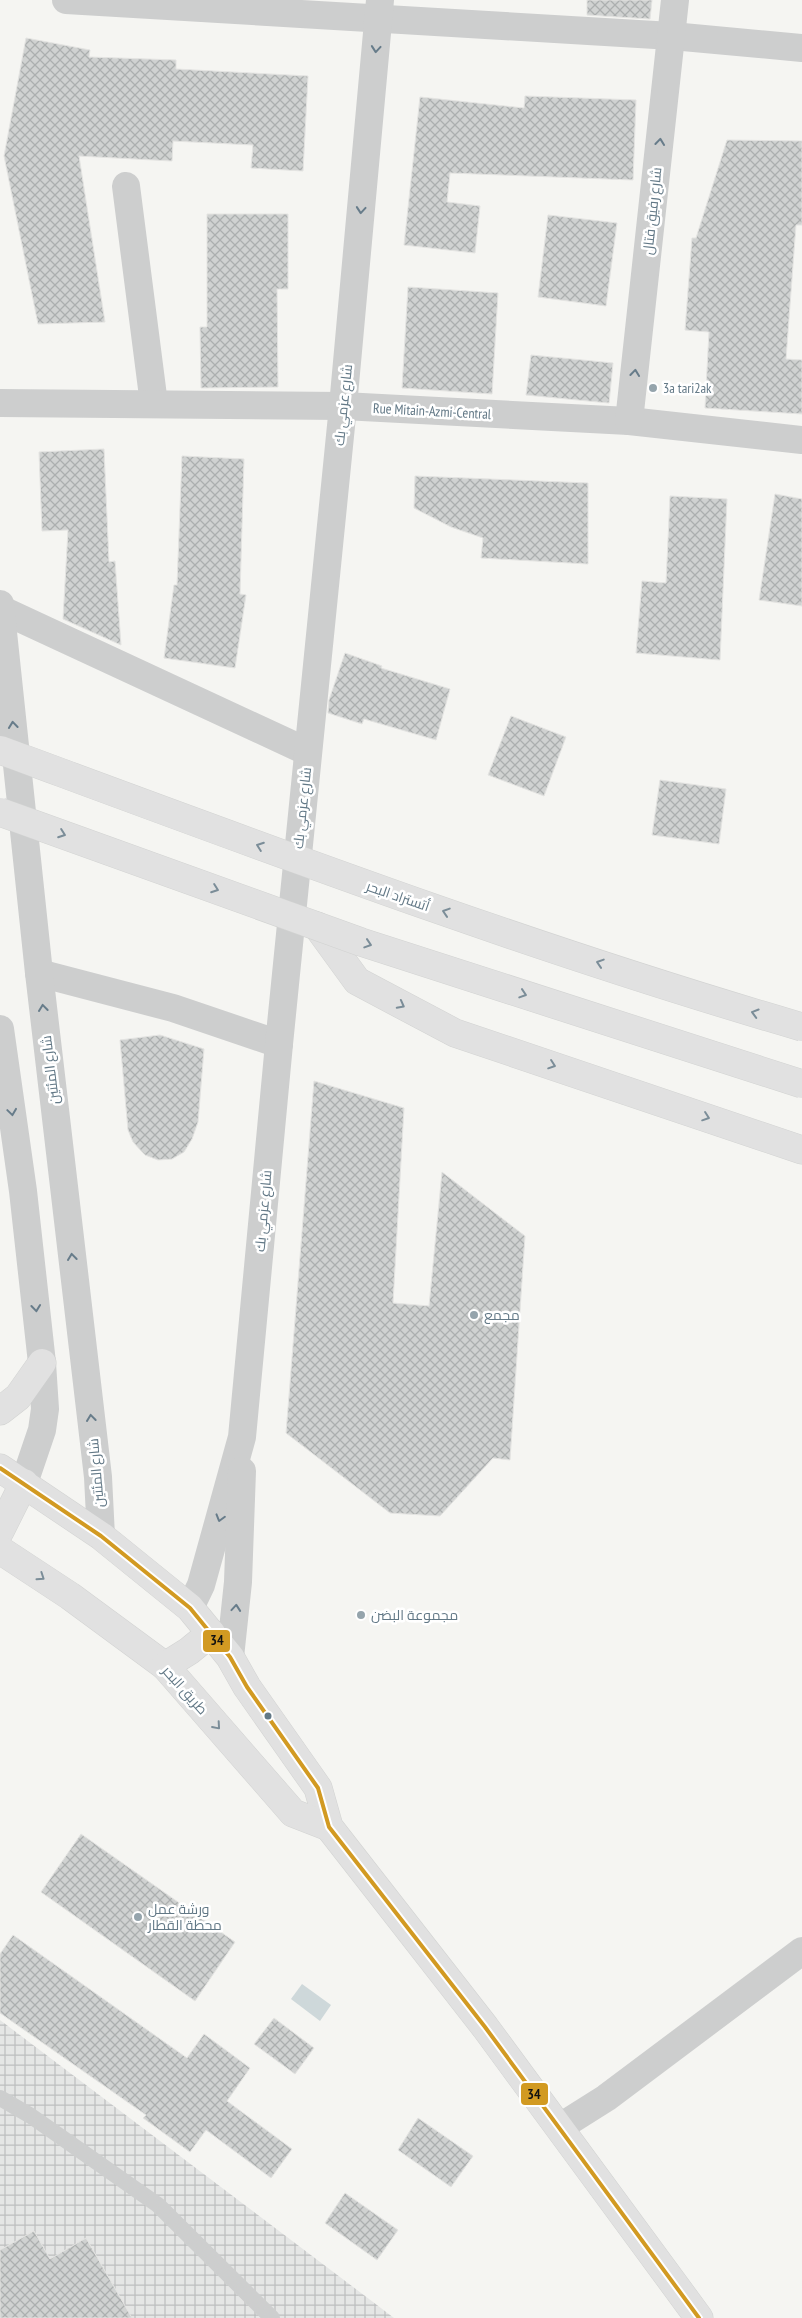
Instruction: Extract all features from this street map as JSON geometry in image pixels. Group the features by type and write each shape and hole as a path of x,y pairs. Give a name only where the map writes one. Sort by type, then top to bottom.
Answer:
{"highway":[{"name":"أتستراد البحر","path":"0,750 379,890 716,1002 802,1027"},
{"path":"0,812 317,926 802,1084"},
{"path":"317,926 357,981 455,1033 802,1150"},
{"path":"0,1411 18,1397 42,1363"},
{"path":"0,1468 101,1536 190,1608 230,1656 247,1687 318,1788 329,1827 485,2027 698,2318"},
{"path":"0,1532 24,1483"},
{"name":"طريق البحر","path":"0,1550 70,1596 165,1666 293,1813 329,1827"},
{"path":"165,1666 211,1633"}],"street":[{"path":"66,0 379,9 802,48"},
{"name":"شارع رفيق فتال","path":"629,421 675,0"},
{"name":"شارع عزمي بك","path":"190,1608 201,1585 242,1437 279,1044 344,406 379,9"},
{"path":"126,186 154,404"},
{"name":"Rue Mitain-Azmi-Central","path":"0,402 344,406 629,421 802,440"},
{"name":"شارع المئتين","path":"0,604 39,973 98,1477 101,1536"},
{"path":"0,609 308,752"},
{"path":"39,973 173,1008 279,1044"},
{"path":"0,1030 23,1191 42,1363 45,1408 42,1430 24,1483"},
{"path":"230,1656 238,1582 243,1494 242,1437"},
{"path":"560,2127 606,2098 802,1951"}],"lane":[{"path":"0,2098 31,2116 158,2205 272,2318"}],"shaded area":[{"path":"302,1984 331,2005 320,2021 291,1999"},
{"path":"0,2020 373,2302 394,2318 0,2318"}],"building":[{"path":"587,0 652,0 650,19 587,15"},
{"path":"26,38 90,50 89,57 176,60 176,69 308,76 303,171 251,168 253,145 173,141 172,161 79,156 105,322 38,324 4,156"},
{"path":"525,96 636,100 633,180 450,173 447,202 480,206 475,253 404,245 420,97 524,108"},
{"path":"727,140 802,141 802,225 796,225 786,359 802,360 802,414 705,408 709,332 685,330 692,238 696,238"},
{"path":"207,214 288,214 288,289 277,289 278,387 201,388 200,327 207,327"},
{"path":"548,215 617,223 606,306 538,297"},
{"path":"408,287 498,293 492,394 402,388"},
{"path":"531,355 613,363 609,403 526,395"},
{"path":"104,449 109,562 115,561 121,645 63,619 68,530 42,531 39,452"},
{"path":"182,456 244,459 240,594 246,595 235,668 164,658 174,585 177,585"},
{"path":"415,476 588,483 588,564 481,558 483,538 451,527 414,508"},
{"path":"775,494 802,499 802,606 759,600"},
{"path":"670,496 727,499 720,660 636,653 642,581 666,583"},
{"path":"345,653 382,666 381,668 450,689 436,740 364,719 362,724 328,713 329,700"},
{"path":"511,716 566,737 544,796 488,775"},
{"path":"660,780 726,789 719,844 652,835"},
{"path":"160,1035 204,1049 198,1122 192,1139 184,1152 172,1159 158,1160 145,1155 133,1142 128,1130 120,1040"},
{"path":"314,1081 404,1108 393,1303 429,1306 442,1172 525,1236 510,1460 493,1458 440,1516 390,1513 286,1433"},
{"name":"ورشة عمل محطة القطار","path":"81,1834 235,1942 195,2001 41,1892"},
{"path":"13,1935 187,2058 204,2034 250,2068 227,2101 292,2149 271,2178 206,2130 190,2152 143,2118 146,2115 0,2013 0,1954"},
{"path":"274,2018 314,2048 295,2074 254,2044"},
{"path":"418,2118 473,2156 451,2187 398,2150"},
{"path":"345,2193 398,2230 377,2260 325,2223"},
{"path":"34,2231 50,2259 86,2238 132,2318 0,2318 0,2250"}],"transit line":[{"name":"34","path":"0,1468 101,1536 190,1608 230,1657 247,1687 318,1788 329,1827 485,2027 699,2318"}],"place":[{"name":"3a tari2ak","path":"653,388"},
{"name":"مجمع","path":"474,1315"},
{"name":"مجموعة البضن","path":"361,1615"},
{"name":"ورشة عمل محطة القطار","path":"138,1917"}]}
